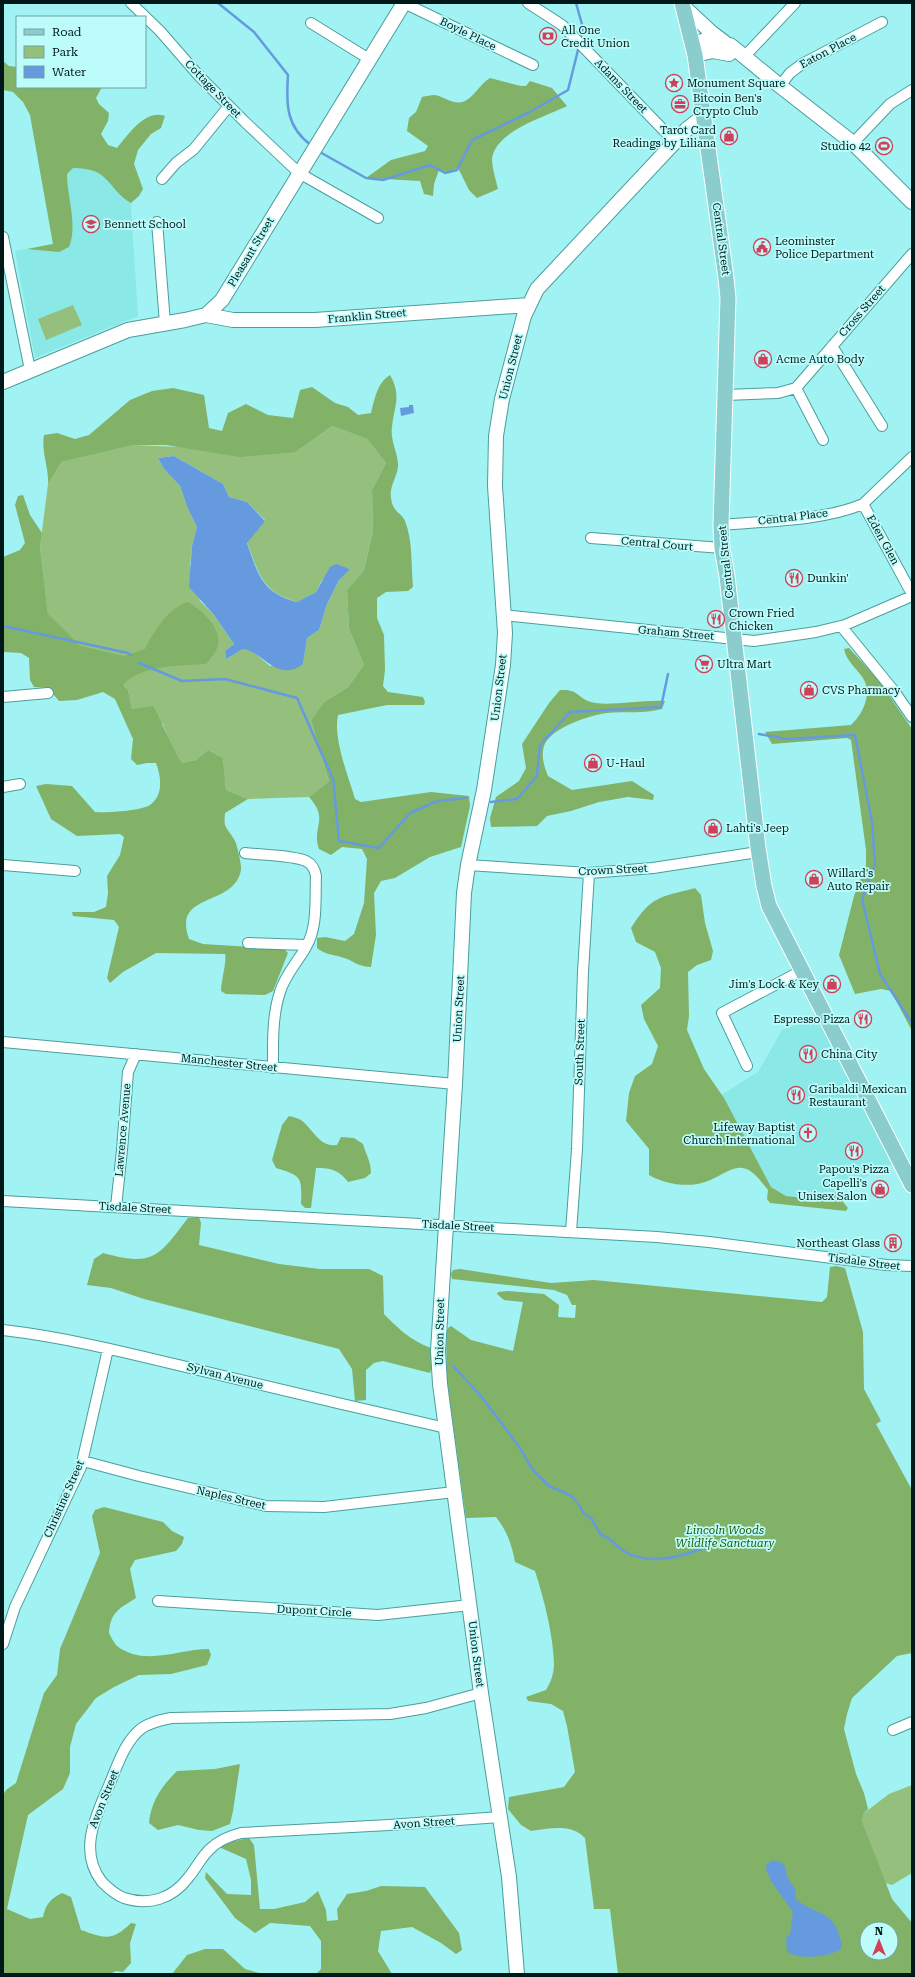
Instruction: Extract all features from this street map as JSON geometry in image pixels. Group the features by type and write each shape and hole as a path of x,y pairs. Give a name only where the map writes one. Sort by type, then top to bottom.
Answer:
{"main road":[{"name":"Pleasant Street","path":"206,315 222,300 310,154 404,3"},
{"path":"682,4 712,33 730,45 853,143 912,202"},
{"name":"Central Street","path":"682,4 694,50 728,298 721,525 722,548 728,576 758,852 764,886 770,906 912,1185"},
{"path":"694,50 705,40 730,45"},
{"path":"694,50 713,51 737,57 744,57"},
{"name":"Union Street","path":"517,1974 511,1892 481,1693 440,1384 438,1351 455,1084 462,923 468,865 484,790 501,685 505,633 495,486 495,447 502,399 524,316 537,289 687,129 704,116"},
{"name":"Franklin Street","path":"206,315 233,320 315,320 529,305"},
{"path":"3,382 128,330 206,315"}],"street":[{"name":"Cottage Street","path":"131,3 144,16"},
{"name":"Boyle Place","path":"404,3 533,65"},
{"name":"Adams Street","path":"528,3 555,20 574,37 675,142"},
{"path":"744,57 795,3"},
{"name":"Cottage Street","path":"146,17 230,106 299,173 378,218"},
{"name":"Eaton Place","path":"780,86 790,73 802,64 882,22"},
{"path":"311,23 370,58"},
{"path":"853,143 890,104 912,90"},
{"path":"162,179 176,163 194,149 230,106"},
{"path":"157,222 165,323"},
{"path":"3,237 30,370"},
{"name":"Cross Street","path":"796,388 912,254"},
{"path":"832,346 882,426"},
{"path":"726,395 778,394 796,388 823,440"},
{"name":"Eden Glen","path":"912,457 863,504 912,595"},
{"name":"Central Place","path":"721,525 812,516 849,510 863,504"},
{"name":"Central Court","path":"592,538 722,548"},
{"name":"Graham Street","path":"504,615 754,641 856,622 912,595"},
{"path":"841,626 912,717"},
{"path":"3,697 48,693"},
{"path":"3,787 20,784"},
{"name":"Crown Street","path":"468,865 589,873 653,868 758,852"},
{"path":"244,853 298,859 308,862 315,868 316,898 312,932 307,945 286,976 279,993 274,1031 273,1068"},
{"path":"3,865 75,871"},
{"name":"South Street","path":"571,1232 577,1150 583,972 589,873"},
{"path":"248,943 307,945"},
{"path":"747,1066 722,1013 803,970"},
{"name":"Manchester Street","path":"3,1042 455,1084"},
{"name":"Lawrence Avenue","path":"116,1207 128,1072 136,1054"},
{"name":"Tisdale Street","path":"3,1201 342,1221 571,1232 709,1242 886,1265 912,1266"},
{"name":"Sylvan Avenue","path":"3,1330 108,1349 446,1428"},
{"name":"Christine Street","path":"3,1644 15,1607 68,1498 83,1461 108,1349"},
{"name":"Naples Street","path":"83,1461 266,1506 324,1506 454,1492"},
{"name":"Dupont Circle","path":"158,1601 378,1615 470,1605"},
{"name":"Avon Street","path":"481,1693 426,1708 390,1714 170,1718 157,1721 142,1728 124,1750 96,1817 90,1836 90,1855 95,1873 107,1887 122,1897 140,1902 158,1900 174,1892 188,1879 209,1849 224,1838 242,1832 390,1825 500,1817"},
{"path":"893,1730 912,1722"}],"shaded area":[{"name":"Bennett School","path":"30,115 129,176 138,316 35,358 15,251 53,244"},
{"path":"816,1015 892,1164 835,1192 803,1198 786,1196 771,1187 721,1095 758,1072 782,1030"}],"green space":[{"path":"3,61 9,66 16,67 16,88 101,88 96,98 99,104 109,113 108,121 101,134 108,145 117,148 132,130 144,119 158,115 165,116 161,128 151,134 138,150 134,164 143,189 139,196 131,203 123,197 107,180 95,171 73,168 67,174 72,220 69,247 59,252 27,249 53,244 30,115 23,102 13,92 3,90"},
{"path":"490,78 521,86 526,86 530,81 552,88 567,106 522,126 502,140 495,149 492,159 498,189 477,198 469,190 458,168 445,173 439,170 434,184 433,196 424,194 420,181 366,178 391,160 425,151 428,146 407,131 409,118 416,112 422,97 435,95 453,102 465,101"},
{"path":"73,305 82,325 46,340 38,319"},
{"path":"390,375 396,389 392,432 398,463 397,472 391,489 391,498 393,507 403,518 408,529 411,545 413,587 408,591 386,592 377,598 377,618 384,635 385,670 383,686 388,692 423,697 425,702 424,705 387,705 338,715 337,725 339,746 355,799 361,802 431,792 469,796 470,806 461,847 430,857 395,878 381,881 374,893 376,935 371,967 363,966 345,958 325,953 317,948 317,938 325,937 345,941 354,934 364,903 367,859 362,849 342,847 331,855 319,849 317,841 319,823 318,812 309,797 329,781 311,720 324,702 348,687 364,665 349,629 347,590 364,570 373,531 372,490 386,463 367,439 332,426 296,452 240,457 166,445 134,445 61,462 48,484 43,441 44,435 57,433 75,439 89,435 130,400 152,391 173,388 204,395 209,428 222,431 228,413 246,404 268,415 293,418 300,390 312,387 335,403 348,407 358,415 371,413 379,387"},
{"path":"332,426 367,439 386,463 372,490 373,531 364,570 347,590 349,629 364,665 348,687 324,702 311,720 329,781 309,797 248,799 226,790 223,758 208,750 196,760 182,763 172,749 163,724 132,710 128,690 48,615 40,547 48,484 60,462 134,445 296,452","holes":["174,456 223,484 229,497 247,502 265,520 247,542 263,580 276,593 297,602 316,592 322,580 350,568 339,580 327,604 319,630 307,638 303,664 270,666 251,650 243,649 226,659 225,651 234,644 214,615 200,601 190,565 192,546 197,527 188,509 180,486 164,469 158,458"]},
{"path":"23,495 30,515 42,533 40,547 48,614 81,646 124,656 145,649 152,635 162,621 174,609 188,602 205,615 214,626 217,633 218,646 206,664 162,667 140,673 123,685 128,690 132,709 153,706 182,763 196,760 208,750 223,758 226,790 248,799 225,813 225,825 236,843 240,860 241,870 236,882 228,890 196,906 189,913 186,924 189,939 203,944 284,949 288,953 273,991 265,995 226,994 221,991 225,954 156,953 123,972 110,983 107,978 119,927 114,920 73,916 72,912 94,912 106,907 108,893 107,876 120,855 124,837 120,834 77,836 51,819 36,786 46,784 72,786 95,812 115,812 139,809 150,805 158,796 160,779 156,763 137,765 131,759 133,739 115,699 103,692 77,700 59,701 48,688 34,687 30,680 29,658 21,653 3,652 3,557 20,550 25,543 15,505 18,496"},
{"path":"849,648 878,679 912,729 912,1031 891,991 881,989 855,994 839,955 854,896 866,865 866,850 851,740 847,738 772,744 765,732 851,725 855,721 862,711 866,700 867,688 863,678 848,659 844,649"},
{"path":"560,690 574,692 591,702 606,704 665,701 662,709 600,714 571,724 562,728 548,739 543,750 543,761 548,776 572,790 632,781 654,795 653,800 628,797 599,802 571,811 547,816 537,826 491,827 490,818 496,797 519,781 526,768 522,744 549,703"},
{"path":"695,888 701,895 705,923 713,951 711,960 697,965 688,972 689,1016 687,1030 704,1069 724,1098 771,1187 786,1196 803,1198 835,1192 848,1208 846,1211 770,1203 767,1199 768,1190 751,1171 743,1168 734,1169 710,1180 691,1185 669,1183 649,1175 649,1149 626,1121 629,1093 635,1076 652,1064 658,1046 644,1019 641,1005 660,988 661,968 655,952 636,942 631,928 645,909 657,899"},
{"path":"289,1116 301,1120 321,1141 326,1144 337,1145 341,1137 354,1138 363,1144 371,1173 365,1178 348,1182 334,1170 316,1168 311,1208 305,1208 301,1204 301,1188 299,1179 291,1173 276,1168 272,1160 282,1125"},
{"path":"199,1217 201,1223 199,1245 279,1264 320,1269 369,1269 383,1276 384,1314 395,1325 417,1342 431,1348 433,1364 430,1373 383,1361 374,1363 366,1370 366,1400 355,1401 352,1369 339,1349 144,1299 111,1288 87,1285 94,1259 103,1253 134,1259 153,1255 169,1242 188,1218"},
{"name":"Lincoln Woods Wildlife Sanctuary","path":"836,1266 845,1268 863,1332 864,1389 881,1421 876,1424 912,1490 912,1653 897,1656 852,1698 844,1729 856,1774 864,1793 868,1809 864,1813 862,1821 892,1899 912,1923 912,1974 618,1974 610,1909 594,1909 585,1838 573,1830 560,1828 531,1831 521,1825 508,1809 509,1797 564,1787 575,1772 563,1711 551,1704 528,1701 526,1697 546,1690 552,1677 554,1667 550,1629 535,1571 515,1562 508,1538 496,1517 466,1518 447,1380 446,1333 448,1328 451,1326 471,1340 513,1351 523,1302 504,1300 497,1294 498,1292 507,1291 544,1294 559,1305 558,1317 575,1318 576,1305 572,1305 567,1295 554,1290 452,1279 451,1274 453,1270 460,1269 551,1283 594,1280 822,1302 827,1297 830,1267"},
{"path":"104,1507 163,1522 172,1531 184,1537 182,1544 176,1551 135,1560 130,1569 136,1598 117,1611 110,1626 109,1633 117,1646 127,1652 139,1655 162,1655 209,1649 211,1655 207,1665 171,1674 139,1675 114,1687 96,1698 76,1724 70,1747 70,1773 63,1789 28,1815 7,1909 30,1919 43,1917 49,1902 54,1897 62,1893 71,1897 81,1930 108,1937 118,1933 131,1923 136,1924 130,1943 131,1963 123,1972 116,1971 110,1974 3,1974 3,1795 6,1790 16,1783 44,1693 57,1675 60,1649 100,1553 92,1516 95,1510"},
{"path":"240,1764 230,1824 212,1831 199,1830 178,1825 158,1830 149,1823 152,1808 158,1794 177,1771 215,1769"},
{"path":"912,1785 912,1873 892,1885 885,1883 862,1821 864,1813 889,1794"},
{"path":"249,1838 254,1845 260,1909 274,1909 305,1902 318,1891 326,1910 327,1921 338,1920 337,1909 347,1894 366,1891 381,1886 425,1887 459,1933 462,1950 456,1954 441,1943 412,1927 381,1931 378,1951 392,1974 316,1974 321,1969 321,1941 310,1926 270,1923 255,1933 235,1918 205,1878 206,1872 227,1894 251,1895 251,1880 246,1859 219,1847 229,1842"},
{"path":"205,1949 223,1949 245,1969 263,1974 172,1974 187,1955"}],"water":[{"path":"409,405 413,405 414,413 401,416 400,408 409,407"},
{"path":"174,456 223,484 229,497 247,502 265,521 247,543 258,573 269,588 276,593 297,602 316,592 330,567 336,564 350,569 339,580 327,604 319,630 307,638 303,664 300,666 291,670 284,670 243,649 226,659 225,651 234,644 214,615 189,587 192,546 197,527 188,509 180,486 164,469 158,458"},
{"path":"772,1860 780,1862 785,1866 787,1876 795,1889 796,1899 823,1914 833,1922 838,1931 842,1948 831,1954 814,1957 798,1956 787,1951 786,1938 790,1934 793,1912 771,1881 765,1866"}],"waterway":[{"path":"218,3 254,32 288,75 287,96 289,114 297,131 311,145"},
{"path":"576,3 583,28 580,41"},
{"path":"318,151 366,178 383,180 430,165 445,173 457,170 472,140 528,113 568,90 579,46"},
{"path":"3,626 128,653 131,655"},
{"path":"139,663 182,681 225,679 297,698 333,779 339,841 379,848 410,813 437,801 466,798"},
{"path":"491,802 517,799 537,776 540,745 570,712 661,707 668,674"},
{"path":"759,734 786,739 855,735 872,822 875,865 862,899 880,974 912,1023"},
{"path":"453,1366 481,1396 520,1448 532,1469 549,1486 570,1495 580,1506 583,1513 591,1518 601,1535 611,1540 625,1552 644,1558 654,1559 675,1557 704,1548"}],"place":[{"name":"All One Credit Union","path":"548,36"},
{"name":"Monument Square","path":"674,83"},
{"name":"Bitcoin Ben's Crypto Club","path":"680,104"},
{"name":"Tarot Card Readings by Liliana","path":"729,136"},
{"name":"Studio 42","path":"884,146"},
{"name":"Bennett School","path":"91,224"},
{"name":"Leominster Police Department","path":"762,247"},
{"name":"Acme Auto Body","path":"763,359"},
{"name":"Dunkin'","path":"794,578"},
{"name":"Crown Fried Chicken","path":"716,619"},
{"name":"Ultra Mart","path":"704,664"},
{"name":"CVS Pharmacy","path":"809,690"},
{"name":"U-Haul","path":"593,763"},
{"name":"Lahti's Jeep","path":"713,828"},
{"name":"Willard's Auto Repair","path":"814,879"},
{"name":"Jim's Lock & Key","path":"832,984"},
{"name":"Espresso Pizza","path":"863,1019"},
{"name":"China City","path":"808,1054"},
{"name":"Garibaldi Mexican Restaurant","path":"796,1095"},
{"name":"Lifeway Baptist Church International","path":"808,1133"},
{"name":"Papou's Pizza","path":"854,1151"},
{"name":"Capelli's Unisex Salon","path":"880,1189"},
{"name":"Northeast Glass","path":"893,1243"}]}
